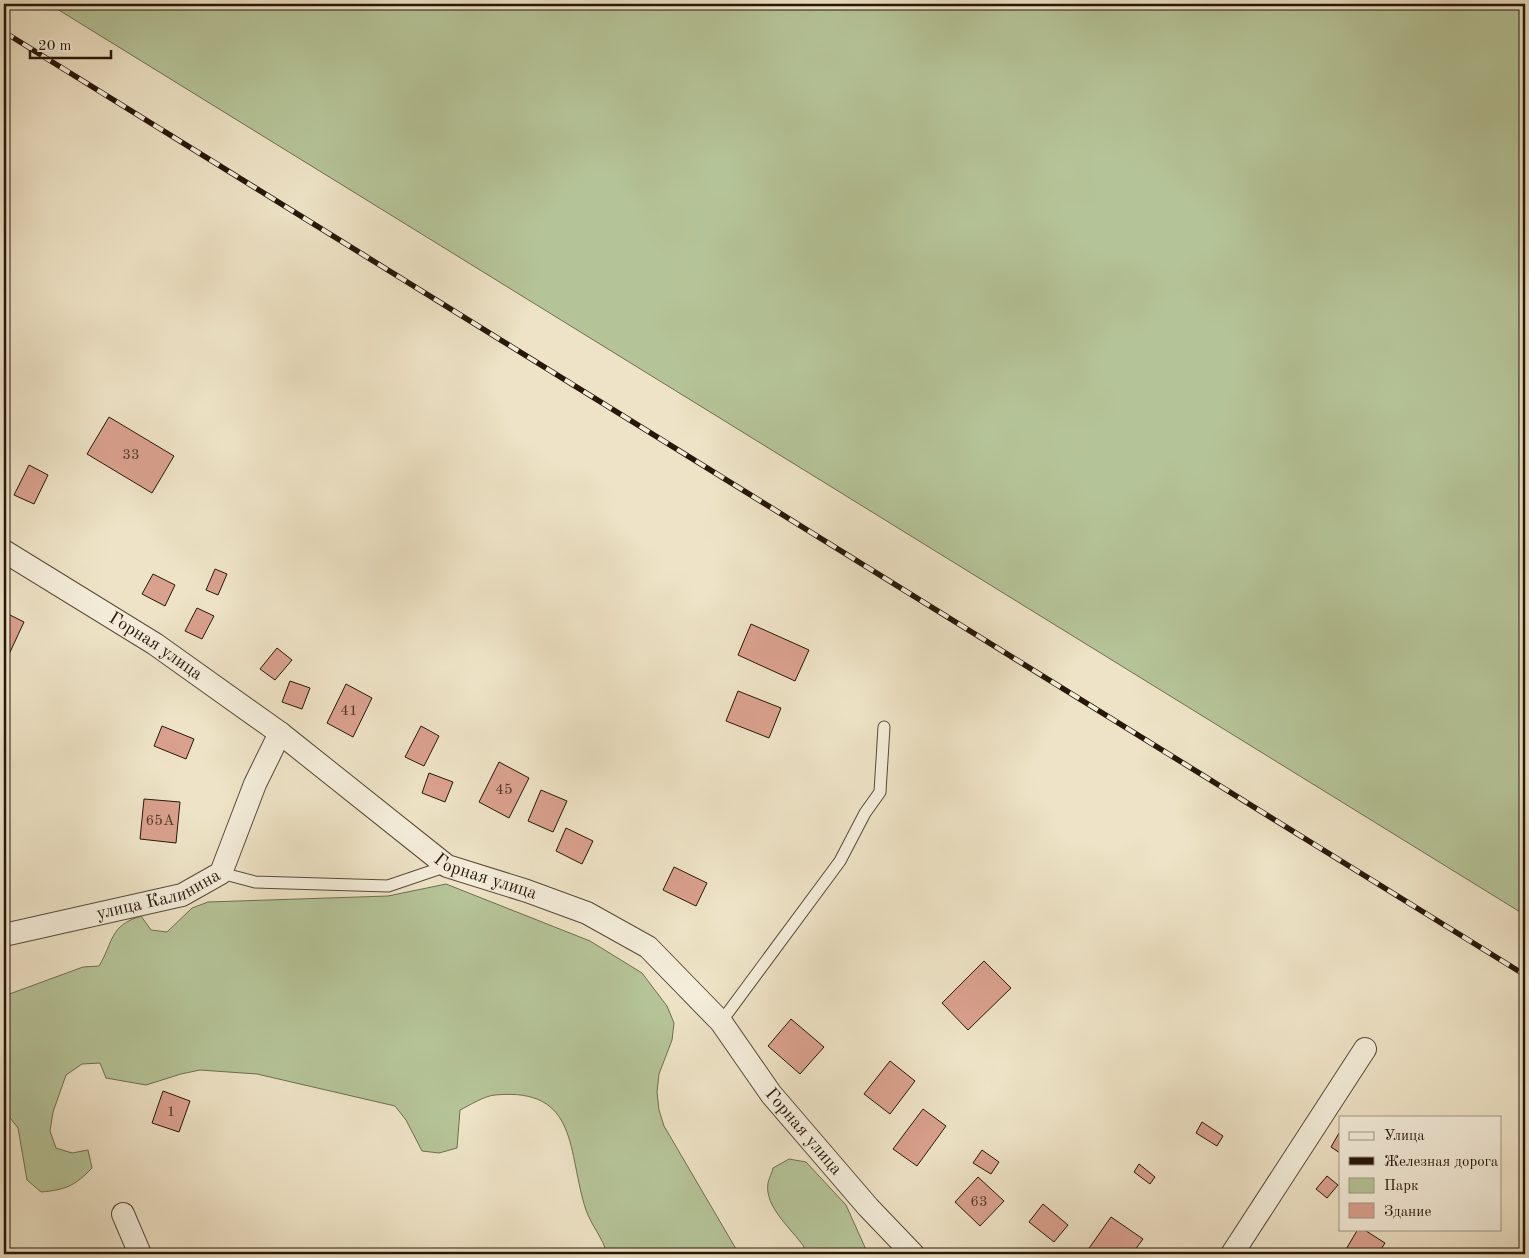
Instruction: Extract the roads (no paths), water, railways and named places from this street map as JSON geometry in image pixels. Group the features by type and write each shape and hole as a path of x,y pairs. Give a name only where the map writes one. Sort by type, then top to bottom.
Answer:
{"street":[{"name":"Горная улица","path":"4,551 155,644 280,733 446,866 527,891 588,913 648,947 721,1022 771,1094 868,1208 913,1254"},
{"name":"улица Калинина","path":"4,935 182,895 221,873 255,784 280,733"},
{"path":"1232,1254 1365,1049"},
{"path":"123,1214 140,1254"}],"lane":[{"path":"721,1022 840,861 865,813 880,792 884,727"},
{"path":"221,873 255,882 388,886 446,866"}],"railway":[{"path":"4,32 1525,975"}]}
